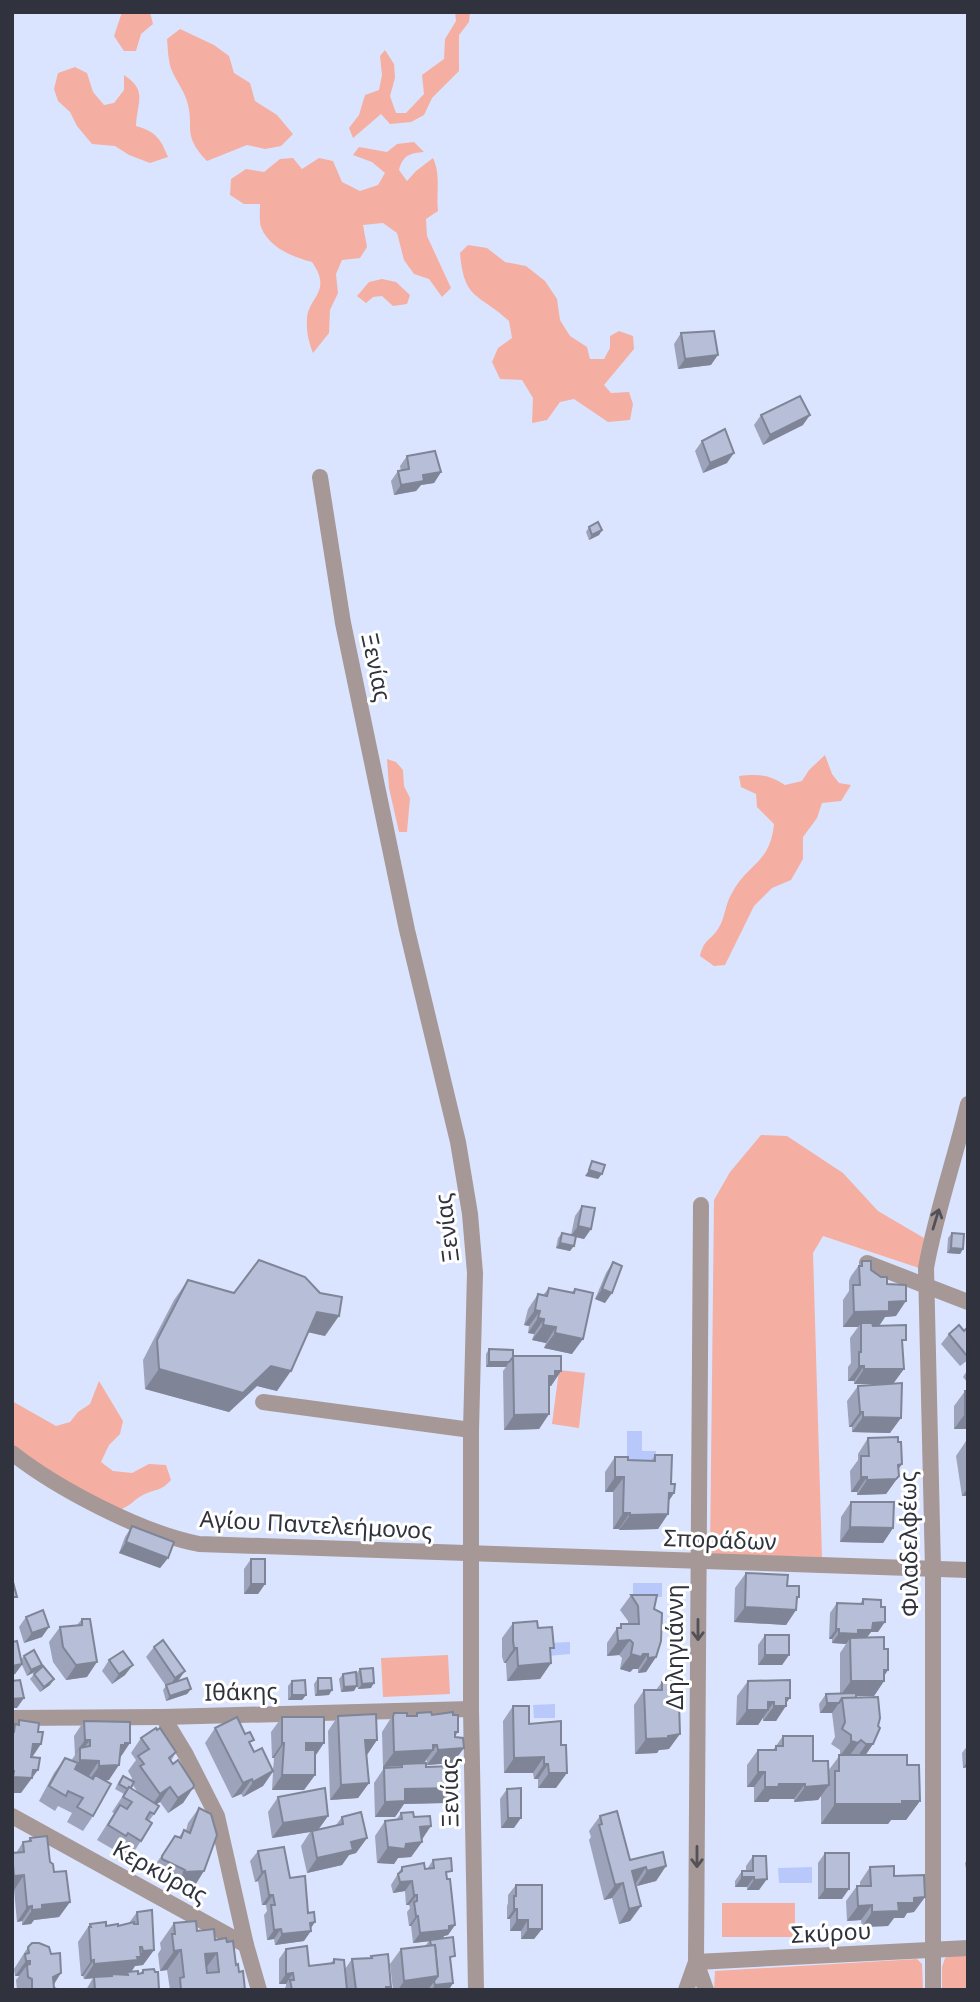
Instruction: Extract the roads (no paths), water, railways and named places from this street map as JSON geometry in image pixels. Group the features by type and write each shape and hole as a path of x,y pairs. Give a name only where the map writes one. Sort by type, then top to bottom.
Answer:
{"street":[{"name":"Ξενίας","path":"320,477 343,623 410,942 458,1142 470,1214 475,1273 471,1430 471,1709 477,1990"},
{"name":"Φιλαδελφέως","path":"933,1990 933,1569 926,1268 933,1230 968,1104"},
{"name":"Δηληγιάννη","path":"686,1990 696,1962 701,1205"},
{"path":"867,1263 968,1302"},
{"path":"263,1402 471,1430"},
{"name":"Αγίου Παντελεήμονος","path":"12,1453 71,1490 136,1524 181,1541 264,1548 472,1555"},
{"name":"Σποράδων","path":"472,1555 968,1570"},
{"name":"Ιθάκης","path":"12,1718 471,1709"},
{"path":"163,1717 186,1755 216,1816 259,1990"},
{"name":"Κερκύρας","path":"12,1816 246,1945"},
{"name":"Σκύρου","path":"696,1962 968,1948"},
{"name":"Δηληγιάννη","path":"696,1962 706,1990"}],"water":[{"path":"627,1431 642,1431 642,1451 656,1451 656,1465 627,1466"},
{"path":"633,1583 662,1583 662,1597 633,1597"},
{"path":"570,1642 570,1654 548,1656 548,1643"},
{"path":"555,1704 555,1718 534,1718 533,1705"},
{"path":"812,1867 812,1883 779,1883 778,1868"}]}
